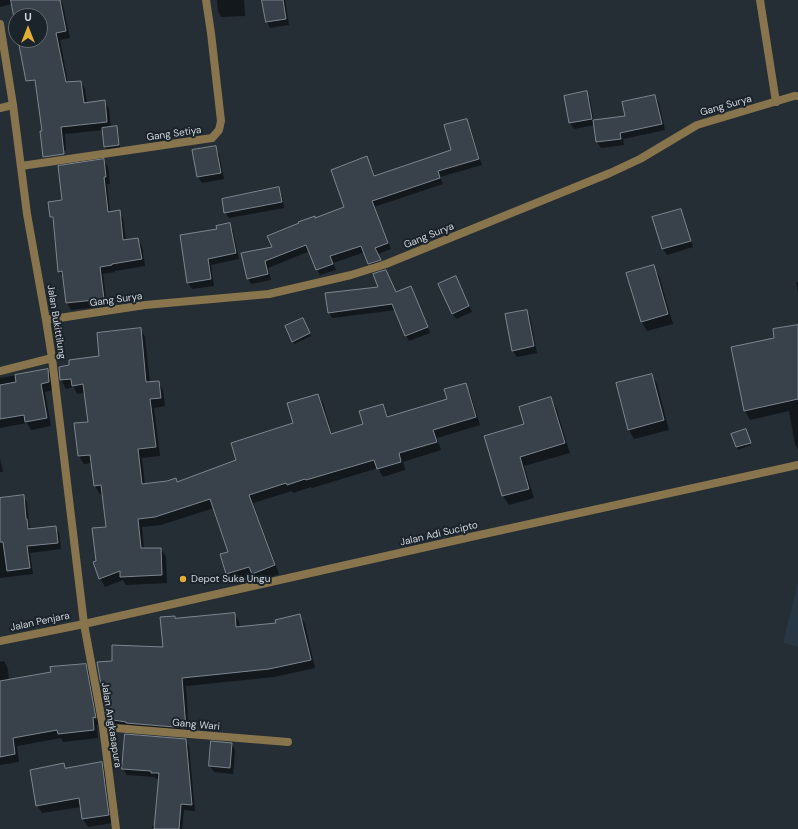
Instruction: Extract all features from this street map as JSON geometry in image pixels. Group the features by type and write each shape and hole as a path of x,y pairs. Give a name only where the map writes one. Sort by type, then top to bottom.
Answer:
{"street":[{"name":"Gang Setiya","path":"21,166 212,138 219,130 221,121 206,0"},
{"path":"760,0 776,102"},
{"name":"Jalan Bukittilung","path":"0,24 13,105 27,214 52,358 84,624"},
{"name":"Gang Surya","path":"46,320 145,305 269,294 351,275 386,264 610,174 640,159 697,124 798,96"},
{"path":"0,108 13,105"},
{"path":"0,371 52,358"},
{"name":"Jalan Adi Sucipto","path":"84,624 798,465"},
{"name":"Jalan Penjara","path":"0,641 84,624"},
{"name":"Jalan Angkasapura","path":"84,624 103,727 116,829"},
{"name":"Gang Wari","path":"103,727 288,742"}],"shaded area":[{"path":"798,582 798,647 783,643"}],"building":[{"path":"11,0 60,0 66,31 56,33 66,82 81,81 84,103 105,100 107,122 61,127 64,154 43,157 40,131 42,131 35,80 26,81 20,48 48,48 48,8 12,8"},
{"path":"262,0 283,0 286,19 266,22"},
{"path":"587,91 592,119 569,123 564,96"},
{"path":"655,95 662,124 620,133 621,139 596,142 593,120 625,116 622,102"},
{"path":"467,119 479,159 438,171 440,178 372,201 388,243 375,248 381,260 368,264 361,246 330,256 333,264 316,270 306,245 265,261 268,274 247,279 241,253 272,247 267,236 299,223 298,222 315,216 315,218 344,207 331,170 367,156 374,176 451,150 444,125"},
{"path":"117,126 119,145 104,147 102,128"},
{"path":"216,146 221,173 197,177 192,150"},
{"path":"104,159 106,177 104,177 108,212 120,210 123,240 138,238 142,259 100,267 104,299 66,303 62,271 58,272 53,217 50,217 48,202 62,200 58,166"},
{"path":"279,187 282,202 224,213 222,199"},
{"path":"681,209 691,241 662,249 652,217"},
{"path":"230,223 236,253 208,259 211,279 187,283 180,235 217,229 216,226"},
{"path":"654,265 668,314 641,322 626,273"},
{"path":"386,270 396,292 411,286 428,327 405,336 392,304 328,313 325,293 378,287 373,274"},
{"path":"456,276 469,306 452,314 438,284"},
{"path":"527,310 534,346 512,351 505,314"},
{"path":"303,318 310,333 292,342 285,326"},
{"path":"798,325 798,399 744,411 731,347 774,338 773,329"},
{"path":"141,328 146,382 159,381 161,398 150,399 156,447 138,449 142,484 167,481 176,478 177,482 236,460 231,443 293,423 287,403 318,394 331,434 363,424 359,411 383,404 387,417 447,399 444,389 466,383 476,417 433,430 437,442 399,453 401,462 377,469 374,460 287,485 286,483 249,495 275,565 252,574 249,567 226,574 220,554 228,552 210,499 155,517 138,519 141,548 161,548 162,575 120,577 120,571 99,579 93,562 96,561 92,528 106,527 101,485 94,486 90,455 78,456 74,423 88,422 83,384 72,386 71,379 60,380 59,367 69,365 69,360 99,356 97,333"},
{"path":"48,369 49,382 41,384 47,418 25,422 24,415 0,419 0,385 16,382 15,375"},
{"path":"652,374 664,420 628,430 616,383"},
{"path":"551,397 565,443 520,457 529,489 502,496 484,436 524,424 519,407"},
{"path":"746,429 751,443 736,447 731,434"},
{"path":"24,495 28,529 56,526 58,543 27,546 30,568 7,571 3,542 0,542 0,498"},
{"path":"235,613 236,627 276,623 275,620 300,614 311,660 269,669 182,678 186,728 126,723 107,719 97,662 112,661 112,645 163,647 160,617 175,616 175,618"},
{"path":"86,664 96,718 93,717 94,730 58,734 57,730 13,738 15,754 0,757 0,681 51,672 50,667"},
{"path":"125,734 186,739 192,805 181,804 179,829 154,829 159,773 122,769"},
{"path":"211,741 232,743 230,768 209,766"},
{"path":"102,762 109,815 82,819 79,798 36,806 30,770 64,763 65,768"}],"place":[{"name":"Depot Suka Ungu","path":"183,579"}]}
